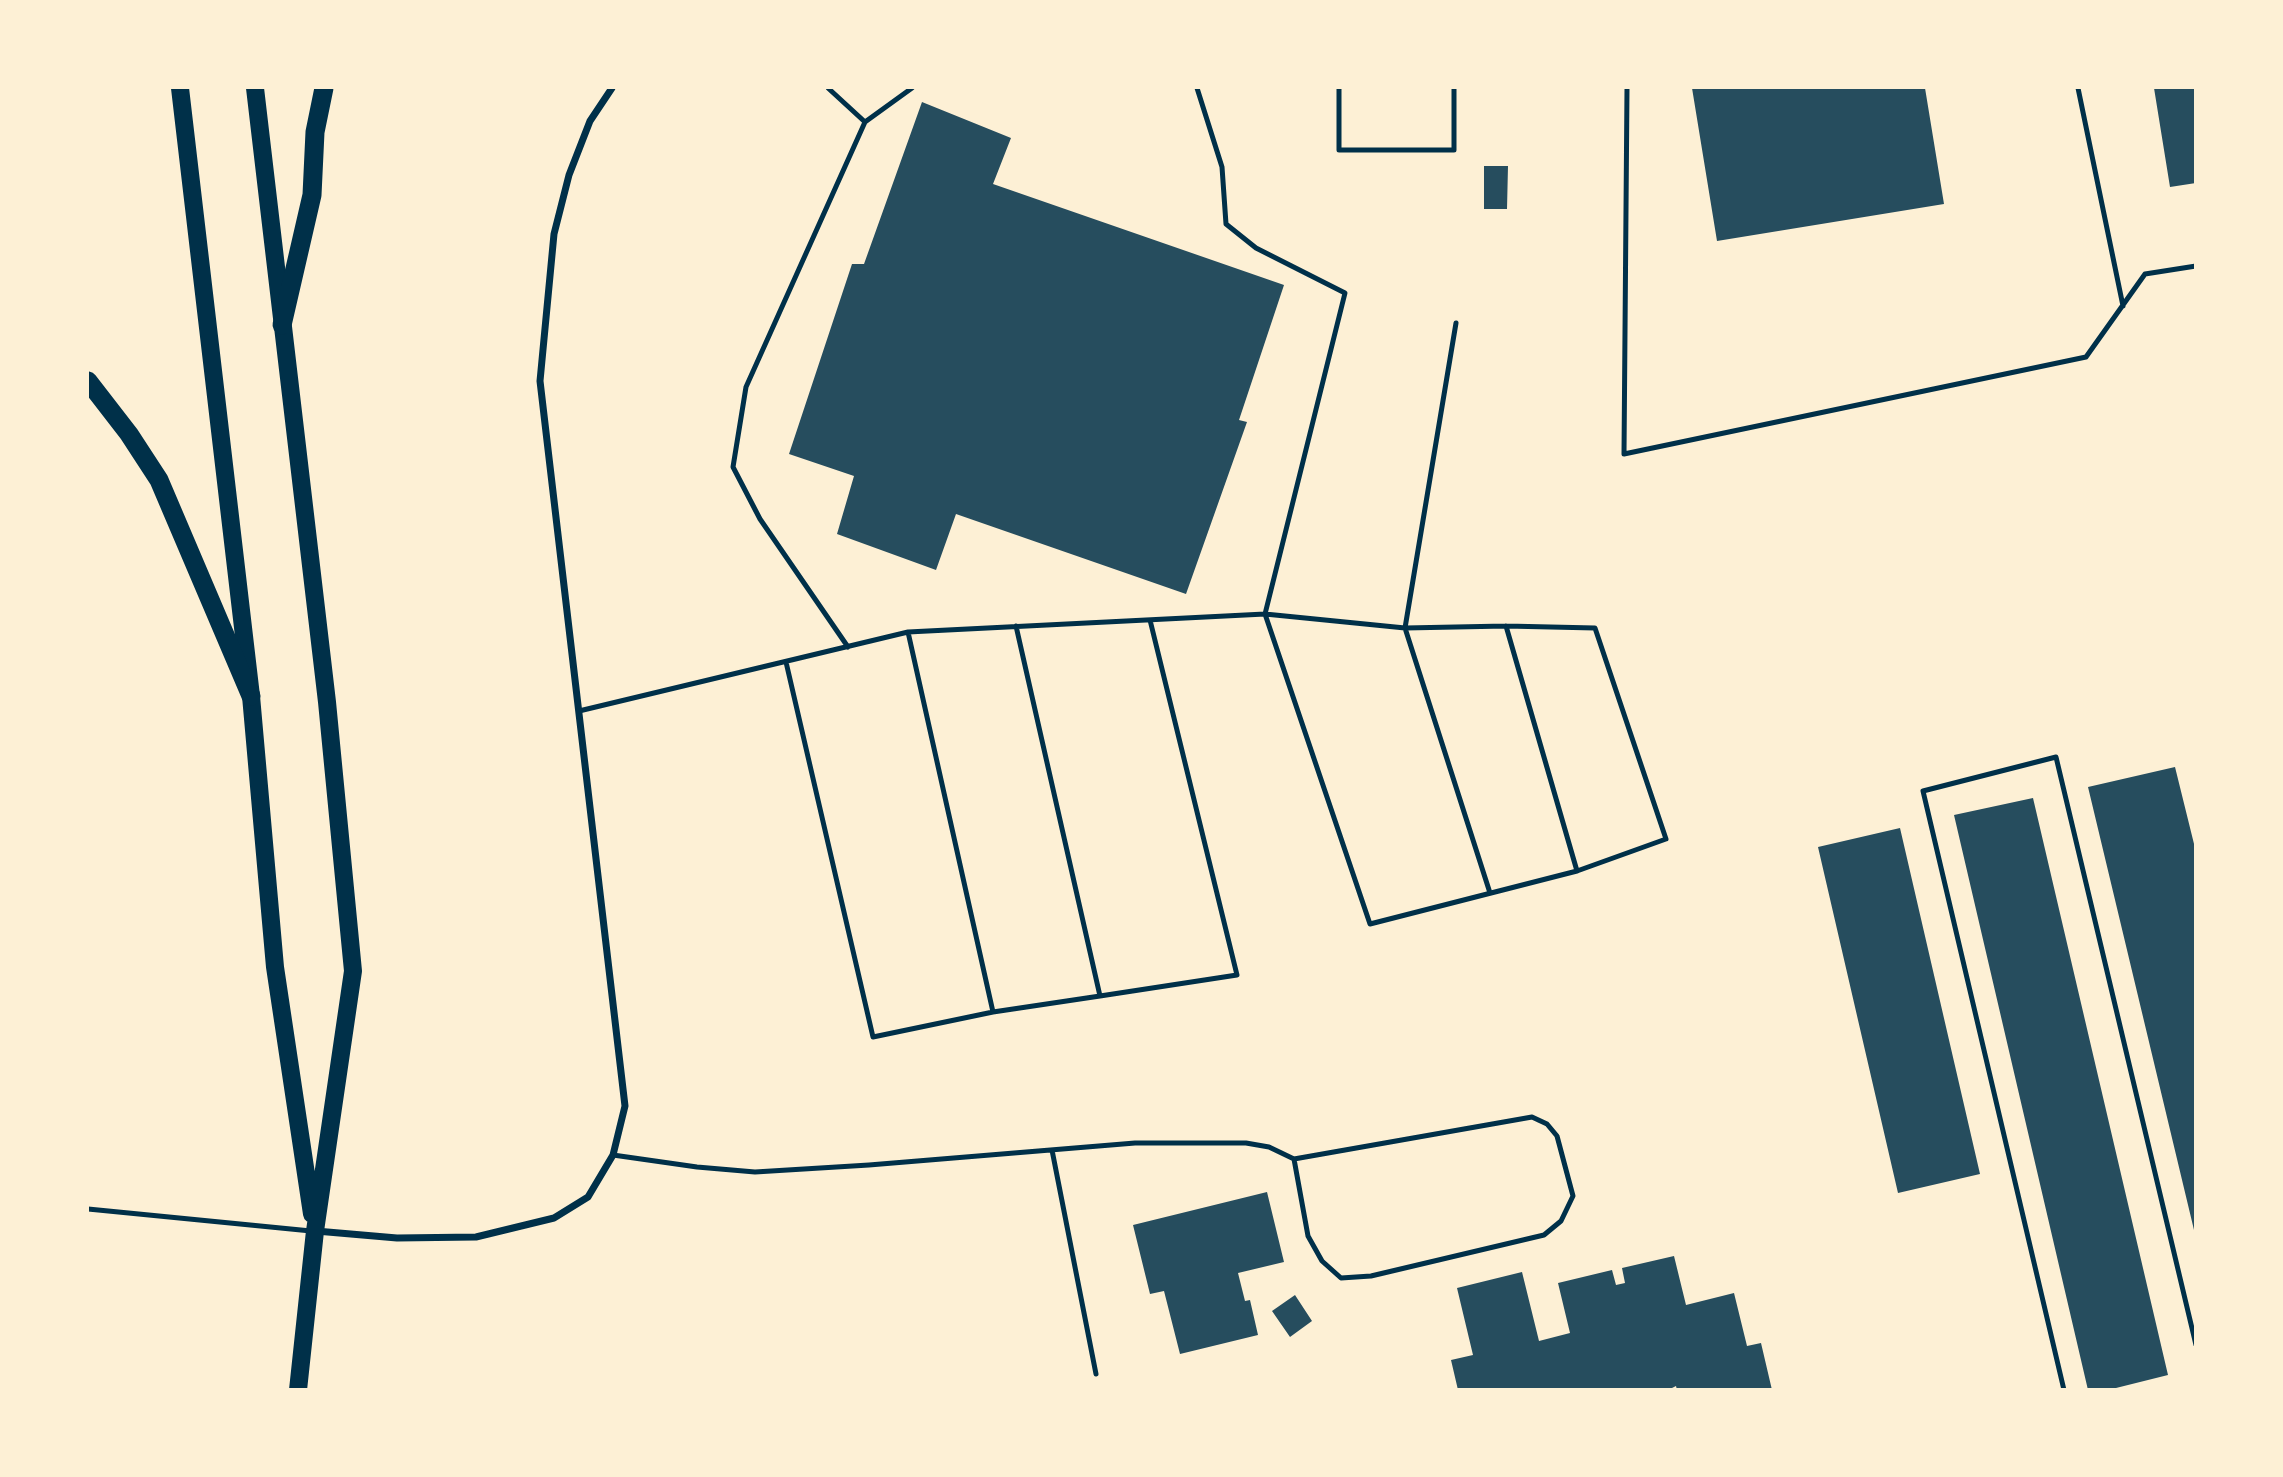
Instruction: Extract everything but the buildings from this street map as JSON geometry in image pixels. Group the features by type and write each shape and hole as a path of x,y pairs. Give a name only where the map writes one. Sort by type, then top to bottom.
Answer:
{"highway":[{"path":"282,324 312,195 315,132 324,88"},
{"path":"88,381 129,434 159,480 251,696"}],"main road":[{"path":"180,88 251,696 275,967 315,1231"},
{"path":"256,88 336,785 353,971 315,1231 298,1390"}],"street":[{"path":"315,1231 397,1238 476,1237 554,1218 588,1196 613,1155 625,1106 540,381 554,234 569,175 590,121 612,88"}],"lane":[{"path":"828,88 865,122"},
{"path":"848,647 760,519 733,467 746,387 865,122 912,88"},
{"path":"579,711 908,632 1265,614 1405,628 1595,628 1666,839 1577,871 1370,924 1265,614 1345,293 1256,248 1226,225 1222,167 1197,88"},
{"path":"1339,88 1339,150 1454,150 1454,88"},
{"path":"1627,88 1624,454 2086,357 2145,274 2196,266"},
{"path":"2078,88 2123,306"},
{"path":"1456,323 1405,628 1490,893"},
{"path":"786,662 873,1037 993,1012 1237,975 1150,620"},
{"path":"1016,626 1100,996"},
{"path":"1506,626 1577,871"},
{"path":"908,632 993,1012"},
{"path":"2064,1390 1923,791 2056,757 2196,1345"},
{"path":"613,1155 755,1172 1135,1143 1246,1143 1269,1147 1294,1159 1532,1117 1547,1124 1557,1136 1573,1196 1561,1220 1544,1235 1371,1276 1341,1278 1322,1261 1308,1236 1294,1159"},
{"path":"1052,1150 1096,1374"},
{"path":"88,1209 315,1231"}]}
